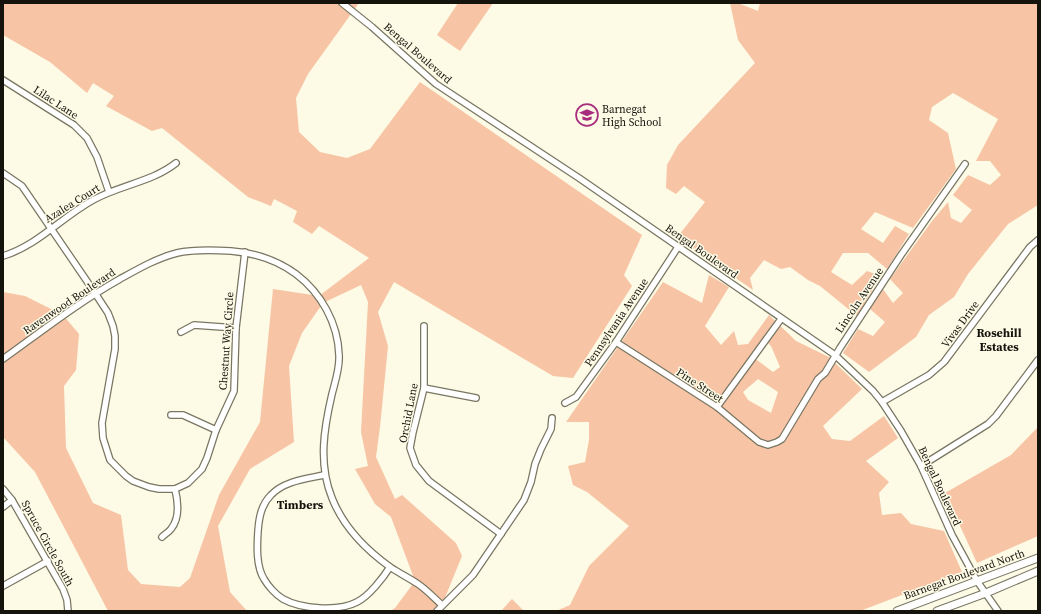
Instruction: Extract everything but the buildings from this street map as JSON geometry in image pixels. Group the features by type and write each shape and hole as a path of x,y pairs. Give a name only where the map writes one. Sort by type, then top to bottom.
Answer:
{"street":[{"name":"Bengal Boulevard","path":"342,3 372,26 436,84 579,178 835,356 859,377 882,402 901,431 921,466 952,535 977,581 998,611"},
{"name":"Lilac Lane","path":"3,80 74,125 86,138 97,157 109,192"},
{"name":"Azalea Court","path":"3,256 22,248 93,200 109,192 158,175 176,163"},
{"name":"Lincoln Avenue","path":"771,445 782,439 811,389 825,373 924,221 965,164"},
{"path":"3,173 22,186 108,313 115,336 115,349 102,423 103,438 110,460 133,481 159,489 175,489 178,504 175,522 171,529 162,537"},
{"name":"Vivas Drive","path":"882,402 929,375 944,362 1030,247 1038,240"},
{"name":"Pennsylvania Avenue","path":"565,403 576,397 616,342 678,247"},
{"name":"Ravenwood Boulevard","path":"3,359 95,293 132,272 178,253 219,250 244,252 262,256 291,270 320,298 334,325 339,356 325,434 324,475 332,498 346,525 366,547 390,567 419,585 442,606"},
{"name":"Chestnut Way Circle","path":"175,489 188,483 202,469 216,430 234,391 236,328 244,252"},
{"path":"717,407 781,319"},
{"path":"181,332 194,325 236,328"},
{"name":"Orchid Lane","path":"424,326 424,388 410,448 416,465 429,481 500,534"},
{"name":"Pine Street","path":"616,342 717,407 760,442 771,445"},
{"path":"921,466 988,424 996,416 1038,360"},
{"path":"424,388 476,398"},
{"path":"171,415 183,415 216,430"},
{"path":"437,611 472,574 524,500 531,482 535,464 551,429 552,418"},
{"path":"324,475 292,482 282,486 271,494 264,504 260,515 257,547 259,565 263,579 282,599 300,605 328,609 342,607 358,602 384,577 390,567"},
{"name":"Spruce Circle South","path":"3,489 12,500 63,589 67,600 68,611"},
{"path":"3,506 12,500"},
{"name":"Barnegat Boulevard North","path":"897,611 1038,558"},
{"path":"3,586 48,561"},
{"path":"937,611 986,593 1038,571"}],"shaded area":[{"path":"3,3 359,3 308,74 296,98 299,132 320,152 347,158 370,149 420,82 642,235 624,275 632,286 573,378 553,376 394,282 378,312 388,346 376,457 395,499 402,495 456,543 462,556 442,605 437,611 390,611 395,608 415,581 391,517 375,504 355,469 368,466 361,432 368,302 361,285 323,303 302,333 289,366 294,442 250,469 218,526 230,592 247,611 108,611 35,472 3,437 3,292 25,296 63,315 79,334 76,370 64,386 66,448 93,503 121,515 128,570 141,584 180,587 190,578 219,495 260,422 273,289 319,296 369,258 319,226 312,234 293,222 297,211 274,199 271,206 248,197 162,128 152,131 106,106 114,96 93,83 87,93 50,62 3,35"},
{"path":"458,3 493,3 460,51 437,35"},
{"path":"730,3 738,3 758,11 760,3 1038,3 1038,205 1008,224 968,274 954,297 929,315 916,337 869,372 843,353 858,329 873,336 885,322 870,309 883,289 893,303 903,293 890,279 932,221 948,202 951,218 961,223 972,210 953,195 968,175 990,185 1001,175 990,161 976,161 998,119 953,93 932,107 929,120 948,133 956,169 913,228 875,212 861,229 883,243 895,226 909,234 887,269 868,253 843,253 831,272 852,285 867,271 881,276 857,316 820,286 808,280 790,267 781,269 764,260 750,278 753,290 688,245 679,235 705,202 684,186 676,194 666,188 667,165 678,145 755,63 738,40"},
{"path":"709,275 729,287 705,326 721,345 734,331 738,345 748,344 769,315 796,341 829,357 862,389 823,426 832,439 850,441 884,416 898,438 866,461 889,482 879,493 882,515 901,513 911,524 944,531 962,572 860,611 556,611 570,605 589,566 629,526 587,492 573,485 568,466 585,462 589,440 589,422 566,422 663,282 702,303","holes":["765,340 771,346 780,367 773,372 750,355","758,379 778,392 771,413 748,400 743,392"]},
{"path":"1038,427 1038,536 977,563 945,493 1011,455"},
{"path":"512,599 524,611 501,611"}],"place":[{"name":"Barnegat High School","path":"587,115"}],"district":[{"name":"Rosehill Estates","path":"999,340"},
{"name":"Timbers","path":"300,505"}]}
